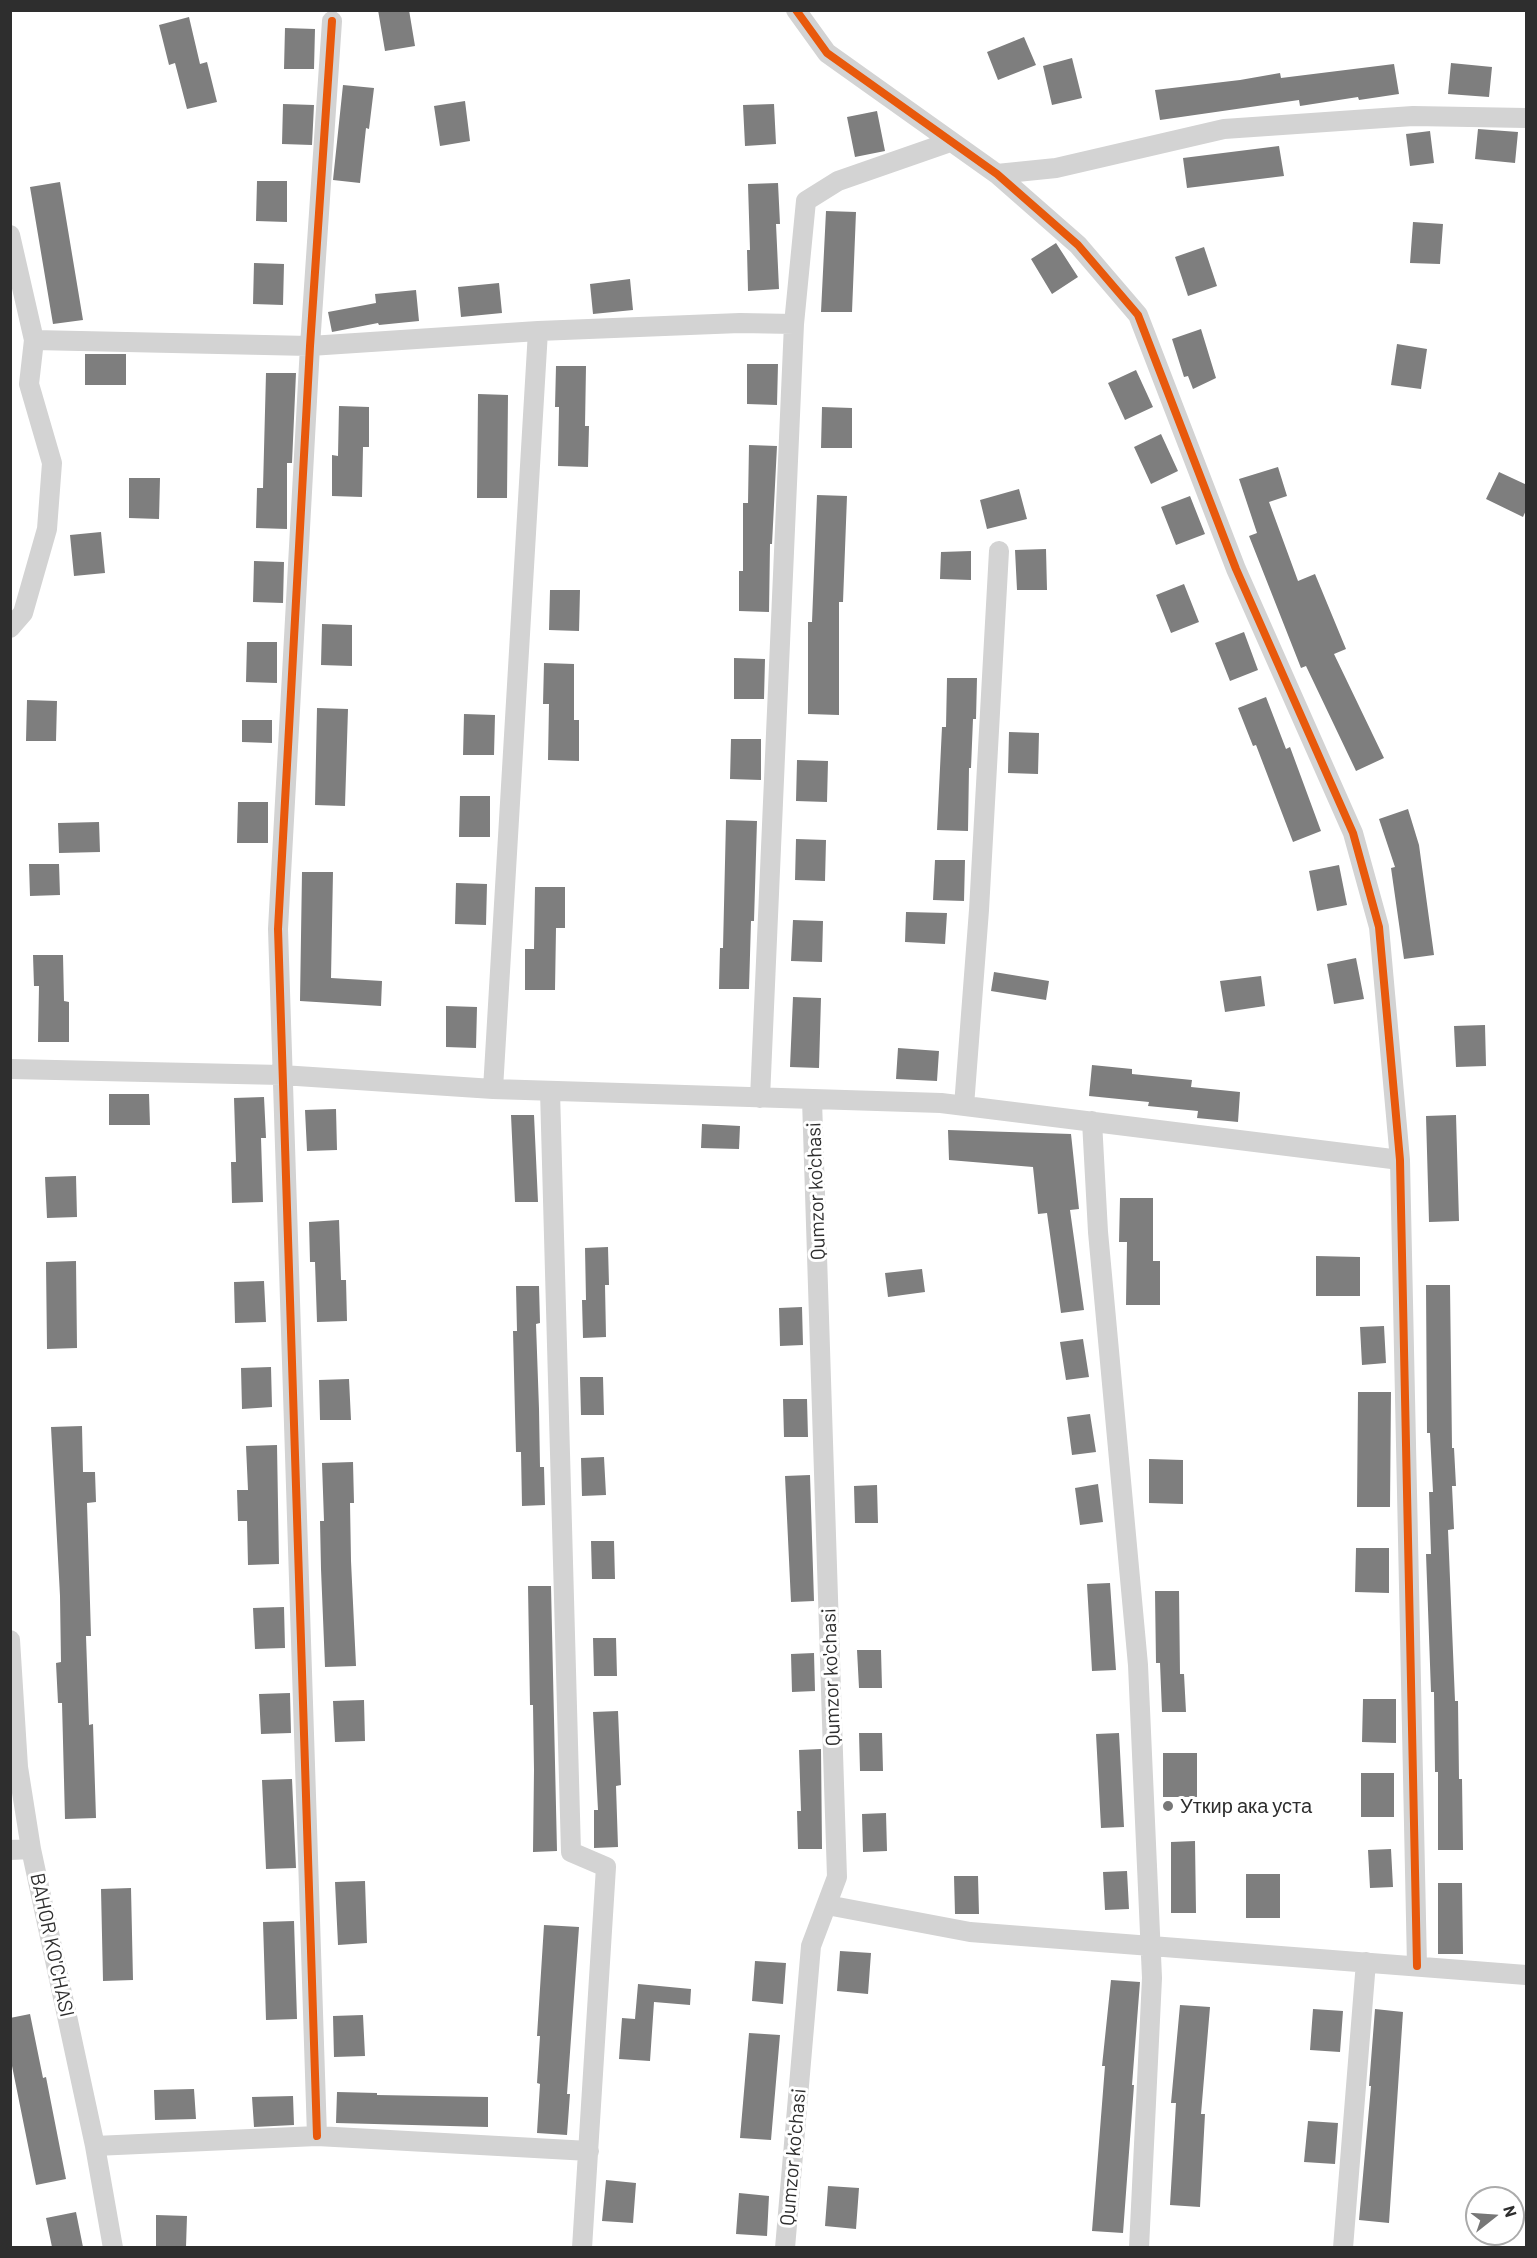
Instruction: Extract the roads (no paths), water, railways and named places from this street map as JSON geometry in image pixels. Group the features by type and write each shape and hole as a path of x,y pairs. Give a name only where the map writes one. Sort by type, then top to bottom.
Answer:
{"street":[{"path":"796,10 827,53 997,174 1078,245 1138,315 1236,569 1353,833 1379,927 1400,1160 1417,1966"},
{"path":"317,2136 278,929 310,346 332,21"},
{"path":"997,174 1056,168 1224,129 1413,116 1527,118"},
{"path":"760,1098 795,324 806,201 838,181 950,142"},
{"path":"10,235 34,340 29,384 52,463 47,529 22,613 10,628"},
{"path":"34,340 310,346 538,331 740,323 795,324"},
{"path":"493,1089 538,331"},
{"path":"964,1106 979,910 999,552"},
{"path":"10,1069 282,1075 493,1089 941,1103 1400,1160"},
{"path":"550,1091 571,1852 606,1867 582,2247"},
{"name":"Qumzor ko'chasi","path":"785,2247 811,1946 837,1877 812,1100"},
{"path":"1092,1121 1098,1232 1138,1665 1151,1945 1152,1990 1139,2247"},
{"name":"BAHOR KO'CHASI","path":"10,1640 18,1767 31,1849 95,2146 113,2247"},
{"path":"10,1850 31,1849"},
{"path":"826,1905 970,1932 1527,1975"},
{"path":"1343,2247 1365,1962"},
{"path":"95,2146 317,2136 589,2151"}],"place":[{"name":"Уткир ака уста","path":"1168,1806"}]}
